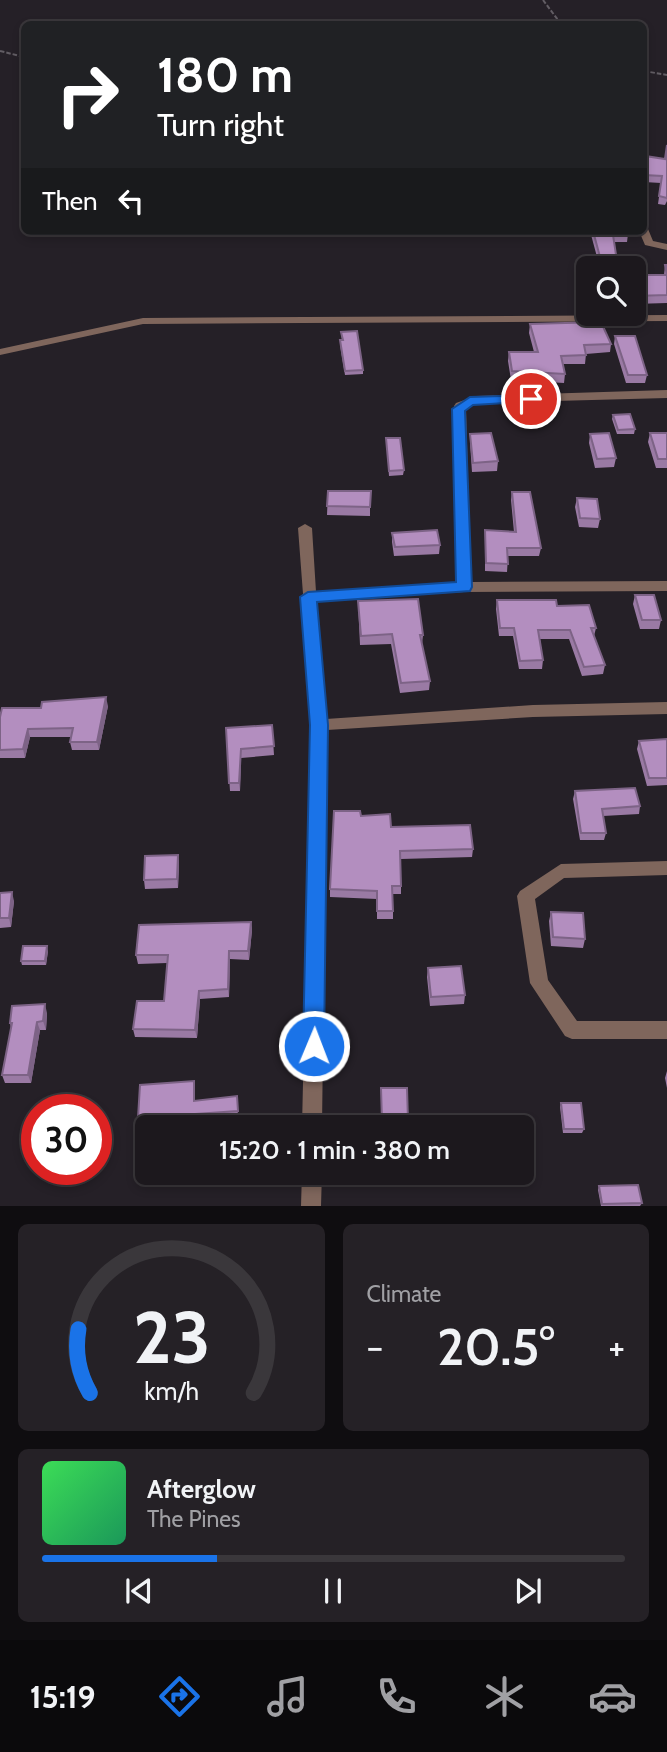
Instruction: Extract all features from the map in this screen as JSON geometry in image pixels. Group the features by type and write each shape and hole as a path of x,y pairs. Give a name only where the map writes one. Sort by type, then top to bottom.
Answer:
{"street":[{"path":"646,235 649,243 667,247"},
{"path":"0,352 143,321 667,318"},
{"path":"464,587 460,406 476,400 667,394"},
{"path":"305,527 319,725 313,1115"},
{"path":"308,597 464,587 667,586"},
{"path":"319,725 533,711 667,708"},
{"path":"667,868 561,871 526,896 539,983 572,1030 667,1030"},
{"path":"311,1206 312,1185"}],"path":[{"path":"543,0 559,21"},
{"path":"0,51 21,56"},
{"path":"647,72 667,75"}],"building":[{"path":"667,145 667,198 659,196 662,176 647,175 647,156 665,159"},
{"path":"594,235 613,235 616,256 600,256"},
{"path":"646,275 667,275 667,295 646,296"},
{"path":"576,323 576,326 603,326 611,344 584,345 586,355 561,356 565,374 512,371 509,352 538,352 530,324"},
{"path":"357,331 363,370 345,371 341,332"},
{"path":"615,336 635,336 647,375 628,375"},
{"path":"630,414 635,429 618,430 613,415"},
{"path":"491,433 498,461 473,463 470,434"},
{"path":"609,433 616,458 597,459 590,434"},
{"path":"650,433 667,433 667,459 658,459"},
{"path":"386,438 400,438 404,470 389,471"},
{"path":"328,491 371,491 370,507 327,506"},
{"path":"512,492 530,492 541,548 507,548 508,564 486,563 485,530 516,532"},
{"path":"577,498 597,499 600,519 580,518"},
{"path":"437,530 440,545 395,547 392,533"},
{"path":"635,595 654,595 661,620 642,620"},
{"path":"418,599 423,635 420,635 430,681 401,683 392,634 361,636 358,601"},
{"path":"497,600 556,600 557,606 589,605 596,628 591,628 605,665 584,667 570,630 538,630 543,660 520,661 514,628 500,628"},
{"path":"106,697 97,742 70,742 73,728 28,729 23,749 0,750 2,708 41,708 42,702"},
{"path":"272,725 274,746 241,749 239,783 229,783 226,728"},
{"path":"667,739 667,778 649,778 639,741"},
{"path":"635,788 640,806 602,809 606,833 581,833 575,791"},
{"path":"334,811 360,811 361,816 390,814 391,827 470,825 473,849 400,851 401,886 392,886 393,911 377,911 377,891 330,889"},
{"path":"178,855 177,879 144,880 145,856"},
{"path":"12,892 9,918 0,918 0,893"},
{"path":"551,912 583,913 585,939 553,937"},
{"path":"251,922 248,951 229,951 228,989 199,991 195,1030 133,1029 137,1001 164,1001 168,955 136,955 139,925"},
{"path":"23,946 47,946 45,961 21,961"},
{"path":"461,966 465,995 431,997 428,968"},
{"path":"45,1004 43,1021 37,1022 28,1075 2,1075 12,1023 12,1006"},
{"path":"194,1081 194,1101 237,1096 238,1111 138,1115 140,1085"},
{"path":"381,1088 407,1088 408,1115 382,1115"},
{"path":"561,1103 581,1103 584,1129 564,1129"},
{"path":"638,1185 642,1203 602,1204 599,1186"}],"route":[{"path":"314,1046 319,725 308,597 464,587 460,406 470,401 531,399"}]}
